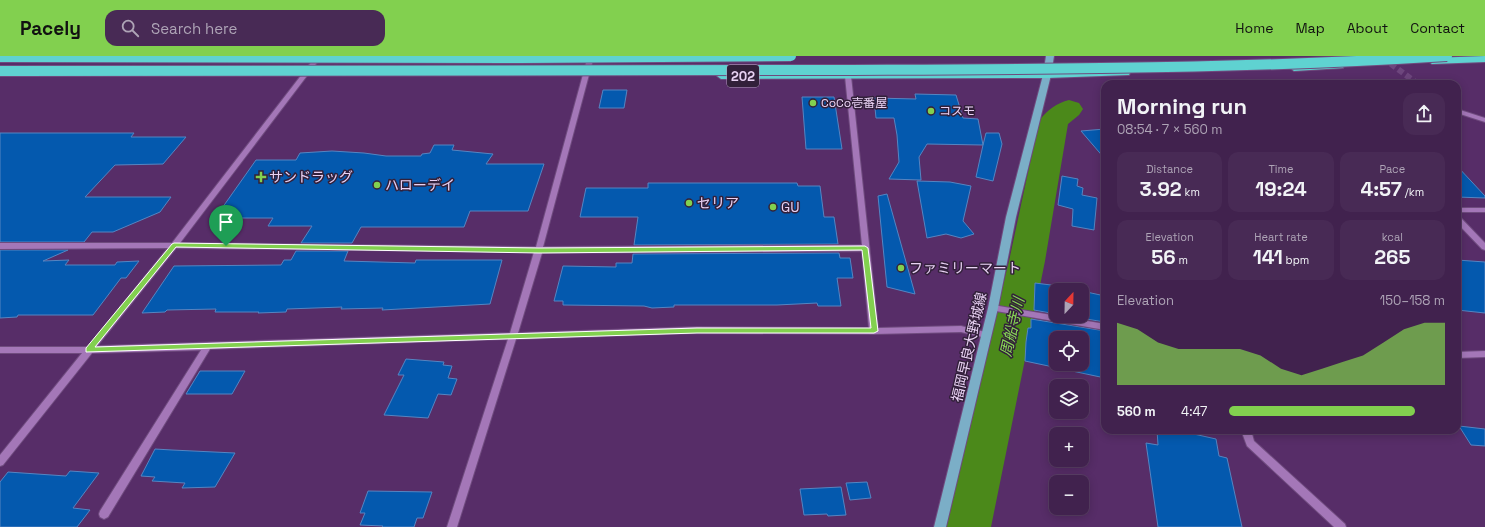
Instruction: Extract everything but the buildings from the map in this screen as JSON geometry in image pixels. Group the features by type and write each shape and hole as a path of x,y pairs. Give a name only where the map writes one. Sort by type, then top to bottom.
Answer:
{"highway":[{"path":"0,57 530,58 791,56"},
{"path":"0,71 517,72 1164,68 1346,62 1447,56"},
{"name":"202","path":"0,76 1047,75 1315,68 1485,58"}],"main road":[{"name":"福岡早良大野城線","path":"940,527 993,308 1011,217 1047,75 1050,56"}],"street":[{"path":"99,75 110,56"},
{"path":"0,462 88,350 174,245 318,56"},
{"path":"452,527 539,250 587,76 591,56"},
{"path":"848,76 874,331"},
{"path":"1461,114 1485,120"},
{"path":"1461,210 1485,210"},
{"path":"1461,223 1485,248"},
{"path":"0,246 174,245 539,250 865,248"},
{"path":"993,308 1101,326"},
{"path":"0,350 88,350 697,330 874,331 961,329 986,335"},
{"path":"104,514 208,346"},
{"path":"1461,355 1485,354"},
{"path":"1247,434 1250,443 1341,527"}],"waterway":[{"name":"周船寺川","path":"967,527 1027,261 1054,121 1069,109"}],"tunnel":[{"path":"1383,58 1413,80"}],"place":[{"name":"CoCo壱番屋","path":"813,103"},
{"name":"コスモ","path":"931,111"},
{"name":"サンドラッグ","path":"261,177"},
{"name":"ハローデイ","path":"377,185"},
{"name":"セリア","path":"689,203"},
{"name":"GU","path":"773,207"},
{"name":"ファミリーマート","path":"901,268"}],"route":[{"path":"174,245 226,246 539,250 865,248 874,331 697,330 88,350 174,245"}]}
